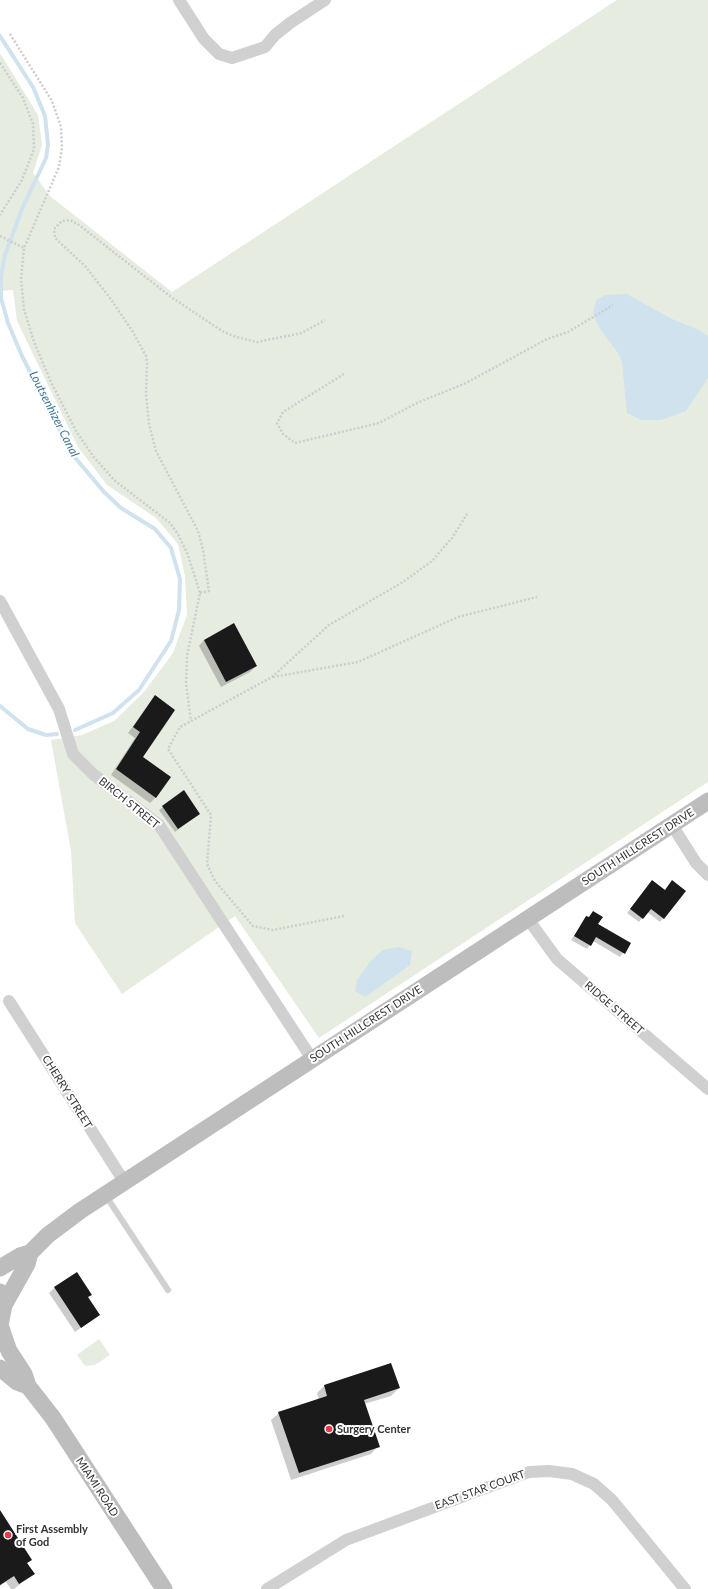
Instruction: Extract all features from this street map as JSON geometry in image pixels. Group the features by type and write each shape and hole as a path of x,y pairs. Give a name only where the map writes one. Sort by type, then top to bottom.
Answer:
{"street":[{"path":"179,0 204,40 219,54 232,58 265,47 290,23 325,0"},
{"name":"BIRCH STREET","path":"0,601 59,709 73,754 93,774 159,825 312,1059"},
{"name":"SOUTH HILLCREST DRIVE","path":"0,1268 20,1256 30,1253 62,1224 105,1195 708,801"},
{"path":"672,825 696,863 708,875"},
{"name":"RIDGE STREET","path":"528,919 557,959 708,1089"},
{"name":"CHERRY STREET","path":"9,1001 125,1182"},
{"name":"SOUTH HILLCREST DRIVE","path":"0,1324 2,1298 27,1264 30,1253"},
{"name":"MIAMI ROAD","path":"0,1324 9,1351 24,1374 28,1386 53,1418 164,1589"},
{"name":"MIAMI ROAD","path":"0,1368 17,1382 28,1386"},
{"name":"EAST STAR COURT","path":"267,1589 346,1540 529,1472 549,1471 572,1474 594,1484 612,1500 685,1589"}],"lane":[{"path":"105,1195 168,1290"}],"path":[{"path":"10,34 52,101 61,127 62,148 59,168 24,248 21,279 24,309 34,342 54,389 76,431 93,456 114,480 170,523 178,534 188,555 200,593 187,656 186,684 191,721"},
{"path":"0,63 23,98 33,124 34,149 22,180 0,215"},
{"path":"200,593 209,591 203,550 198,531 156,451 149,424 146,394 146,356 133,332 110,298 84,266 55,238 54,228 62,221 70,220 79,225 172,297 222,331 236,337 257,342 302,333 325,320"},
{"path":"0,236 24,248"},
{"path":"344,374 283,412 277,423 283,434 295,443 379,423 419,402 466,383 547,339 568,332 613,305"},
{"path":"344,916 273,930 253,926 215,880 207,864 211,815 168,750 180,727 272,677 329,625 403,582 432,561 452,538 467,514"},
{"path":"272,677 358,662 458,617 537,597"}],"shaded area":[{"path":"617,0 708,0 708,782 319,1038 235,916 122,994 75,923 71,851 51,740 82,735 114,721 144,692 173,653 187,615 185,576 178,544 156,518 107,485 78,447 17,321 13,290 0,291 0,53 38,115 42,145 33,173 50,196 172,292"},
{"path":"99,1339 110,1355 95,1365 85,1366 77,1355"}],"water":[{"path":"627,294 672,319 699,330 708,336 708,378 686,411 661,420 641,420 627,413 622,362 618,353 600,329 593,315 596,300 606,295"},
{"path":"399,947 412,951 410,965 365,997 355,991 357,980 370,962 383,950"}],"building":[{"path":"234,623 257,666 226,682 204,640"},
{"path":"155,695 175,710 143,757 171,777 156,798 116,769 140,732 133,727"},
{"path":"184,790 200,814 178,829 162,806"},
{"path":"652,880 665,890 672,880 686,891 664,919 651,909 643,919 630,909"},
{"path":"593,911 603,917 598,924 631,943 625,954 596,937 591,946 574,936 586,916 589,917"},
{"path":"77,1272 92,1295 88,1297 100,1315 81,1328 54,1287"},
{"name":"Surgery Center","path":"391,1363 400,1388 364,1400 380,1447 299,1473 278,1412 327,1396 324,1385"},
{"name":"First Assembly of God","path":"0,1510 32,1560 27,1563 35,1574 19,1584 14,1576 0,1585"}],"waterway":[{"name":"Loutsenhizer Canal","path":"0,36 33,87 45,116 48,145 46,158 22,209 5,255 1,276 1,298 8,323 22,356 72,454 104,492 121,508 155,529 171,548 180,579 179,610 171,641 139,690 113,713 75,730"},
{"name":"Loutsenhizer Canal","path":"0,706 28,729 46,735 57,734"}],"place":[{"name":"Surgery Center","path":"329,1429"},
{"name":"First Assembly of God","path":"8,1535"}]}
